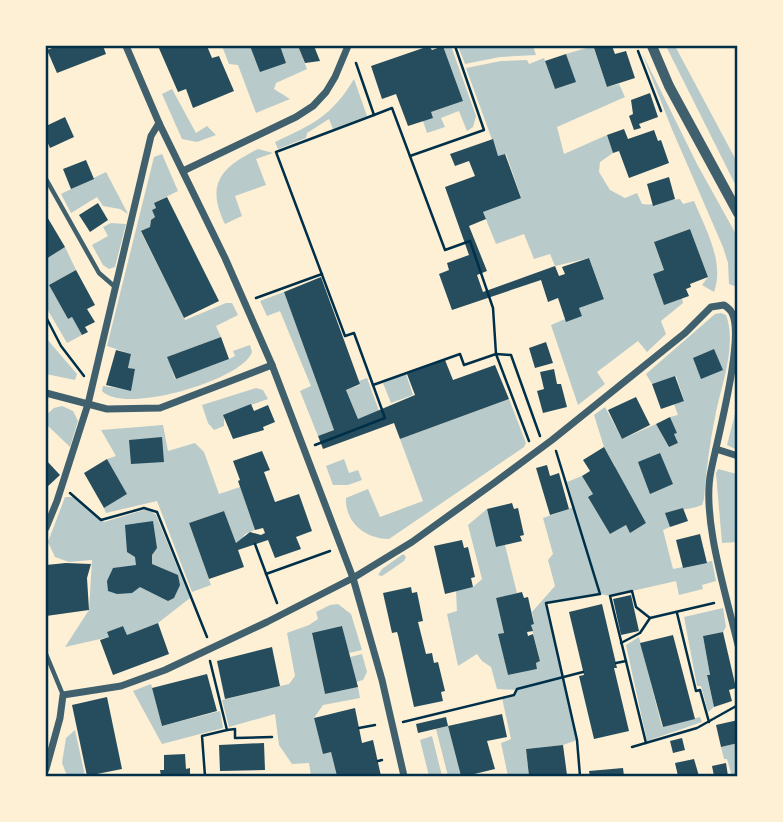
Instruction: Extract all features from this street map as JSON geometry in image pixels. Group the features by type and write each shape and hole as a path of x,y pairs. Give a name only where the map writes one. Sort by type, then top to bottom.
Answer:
{"street":[{"path":"126,46 272,365 354,578 382,680 404,776"},
{"path":"183,171 296,117 313,106 335,77 348,46"},
{"path":"652,46 669,86 737,213"},
{"path":"46,528 88,404 151,136 159,123"},
{"path":"46,769 60,718 63,695 121,686 165,670 354,578 442,521 552,440 717,304 724,305 732,313 735,332 734,364 710,475 712,527 737,645"},
{"path":"46,393 107,409 160,408 272,365"},
{"path":"716,449 737,456"}],"lane":[{"path":"46,179 99,273 114,286"},
{"path":"46,654 63,695"}],"path":[{"path":"410,156 485,130 455,46"},
{"path":"638,51 661,111"},
{"path":"356,62 374,115"},
{"path":"315,444 385,418 354,333 345,336 276,152 392,108 445,250 470,241 494,308 496,354 531,444"},
{"path":"256,298 322,274"},
{"path":"46,317 61,346 83,375"},
{"path":"373,385 460,354 464,365 496,354 511,355 541,438"},
{"path":"555,448 600,594 546,603 577,740 580,776"},
{"path":"61,489 73,494 101,520 144,508 157,512 209,640 209,659 226,730"},
{"path":"255,544 279,608"},
{"path":"266,574 330,551"},
{"path":"646,743 610,596 632,591 636,607 650,618"},
{"path":"621,643 640,633 650,618 728,600"},
{"path":"677,613 696,691 700,690 709,722"},
{"path":"616,663 626,661"},
{"path":"403,722 514,695 517,689 583,672"},
{"path":"632,747 697,728 737,705"},
{"path":"359,728 375,725"},
{"path":"205,776 202,736 235,729 235,738 272,737"}],"shaded area":[{"path":"222,46 298,46 307,69 276,83 274,89 290,99 256,113 238,65 229,64"},
{"path":"443,46 451,46 476,116 473,127 467,131 459,111 441,118 445,127 427,133 423,121 431,112 463,101"},
{"path":"458,46 533,46 536,55 500,57 465,64"},
{"path":"593,46 607,87 619,84 625,97 557,127 564,154 607,135 613,153 600,162 599,172 610,190 625,198 637,193 642,204 680,199 683,204 694,201 712,245 717,281 714,292 702,285 708,277 690,229 654,242 664,270 653,274 664,304 682,298 683,303 661,321 666,334 647,352 638,341 597,372 605,384 578,405 551,325 582,316 579,308 604,298 589,258 555,266 550,254 534,259 524,234 496,244 483,212 521,197 506,154 498,156 466,68 501,61 527,60 529,64 544,58 555,89 575,82 566,54"},
{"path":"666,46 675,46 737,162 737,188"},
{"path":"642,53 697,164 737,236 737,287 729,284 728,263 723,247"},
{"path":"354,79 367,116 333,129 329,119 307,133 306,138 278,149 275,142 329,111"},
{"path":"172,89 196,133 207,126 216,135 197,142 182,139 162,94"},
{"path":"258,149 273,153 256,159 266,185 235,196 242,216 225,224 217,198 220,178 235,163"},
{"path":"162,154 178,191 154,203 156,208 152,210 155,217 151,220 150,227 141,232 185,320 226,303 232,303 238,315 216,326 221,337 168,357 175,379 229,359 235,356 233,351 250,345 252,352 244,363 228,373 182,391 157,397 114,397 102,391 103,386 130,390 135,370 128,368 131,354 107,346 154,157"},
{"path":"106,172 128,214 120,209 103,206 97,197 71,213 61,194"},
{"path":"111,223 126,224 115,267 109,269 103,265 92,245 108,236 103,227"},
{"path":"65,247 76,270 49,285 68,319 72,317 82,335 67,343 46,307 46,259"},
{"path":"284,292 334,430 318,436 300,391 311,386 280,311 267,316 260,301"},
{"path":"715,314 726,315 729,327 729,351 712,434 704,499 702,505 666,513 670,527 663,530 673,569 712,561 716,581 702,585 703,589 679,595 676,581 610,596 600,594 546,603 577,740 563,745 526,749 529,775 508,776 501,743 511,739 502,698 514,695 517,690 497,689 491,667 477,654 458,666 447,614 457,611 456,591 473,587 482,579 468,525 487,509 496,547 505,545 517,593 496,598 504,633 499,635 508,675 537,669 536,663 540,661 531,625 534,623 532,612 555,586 548,560 553,554 543,518 574,507 567,482 582,476 593,494 589,497 610,534 626,525 630,532 646,523 614,468 594,415 605,407 622,439 656,424 669,447 678,443 670,417 678,415 674,404 684,400 676,376 652,384 646,374"},
{"path":"46,338 77,374 75,380 46,374"},
{"path":"406,374 413,395 391,403 383,383"},
{"path":"367,378 379,411 358,419 346,390 360,385 359,381"},
{"path":"256,388 263,390 268,399 224,415 224,426 214,430 208,423 202,405"},
{"path":"509,399 526,443 524,447 389,539 365,533 353,522 346,498 368,489 380,517 423,501 400,439"},
{"path":"62,406 73,411 78,421 70,447 46,424 46,415 54,408"},
{"path":"737,406 738,450 727,445"},
{"path":"163,425 168,451 195,443 204,452 219,494 240,487 255,530 245,534 240,542 236,543 224,511 189,523 211,585 192,592 157,501 106,513 104,508 127,494 107,459 116,456 101,430"},
{"path":"344,459 349,473 358,470 362,480 348,485 333,485 326,466"},
{"path":"718,469 737,474 737,542 722,543 716,473"},
{"path":"65,497 75,497 104,522 150,510 156,515 190,598 158,623 127,635 123,626 107,632 109,637 65,647 89,610 92,560 69,562 55,557 48,542"},
{"path":"403,554 406,557 404,561 382,576 378,575 382,569"},
{"path":"338,604 351,614 362,650 349,653 342,626 312,634 325,694 358,687 360,698 323,705 314,718 323,753 331,752 337,776 311,776 309,763 292,764 279,745 275,714 229,727 222,700 289,684 295,676 287,633 318,619 316,612"},
{"path":"723,608 726,627 723,632 703,636 710,675 707,676 714,707 708,712 701,686 697,686 684,617"},
{"path":"639,637 662,727 700,717 702,722 647,741 626,645"},
{"path":"362,654 367,672 363,680 356,682 350,657"},
{"path":"151,684 162,726 220,711 223,728 162,744 133,691"},
{"path":"448,726 461,776 448,776 436,729"},
{"path":"75,730 85,776 67,776 62,763 66,738"},
{"path":"432,736 442,776 429,776 420,740"},
{"path":"737,743 737,775 732,776 721,747"}],"building":[{"path":"57,46 103,46 106,54 57,73 47,50"},
{"path":"158,46 207,46 212,58 219,56 234,91 193,108 186,89 178,92"},
{"path":"250,46 280,46 286,63 260,72"},
{"path":"298,46 314,46 320,61 305,63"},
{"path":"429,46 432,50 443,46 463,101 431,112 433,118 408,126 396,94 382,99 371,66"},
{"path":"612,46 615,54 626,51 635,78 607,87 594,48"},
{"path":"566,54 576,82 555,89 545,61"},
{"path":"650,93 658,117 639,124 641,128 634,130 629,116 633,114 631,100"},
{"path":"65,117 74,137 50,148 46,139 46,126"},
{"path":"624,129 628,139 654,130 658,141 661,140 669,163 629,178 619,151 613,153 607,135"},
{"path":"493,139 498,156 505,154 521,198 483,212 486,219 469,226 487,271 477,275 483,292 555,266 559,276 565,274 562,267 589,258 604,299 579,308 582,316 566,322 558,298 548,302 541,280 452,310 439,274 449,270 447,263 469,255 445,187 475,176 469,161 455,166 450,154"},
{"path":"86,160 94,179 71,189 63,169"},
{"path":"669,177 675,199 653,206 647,184"},
{"path":"167,197 219,301 184,318 141,231 150,227 151,220 155,217 152,210 156,208 154,203"},
{"path":"98,203 108,220 90,232 79,215"},
{"path":"46,215 65,247 46,259"},
{"path":"690,229 708,277 690,284 691,287 686,289 689,296 664,305 653,274 664,270 654,242"},
{"path":"76,270 95,305 87,309 95,322 85,327 88,332 82,335 72,317 68,319 49,285"},
{"path":"321,277 360,384 346,390 358,419 415,395 407,374 445,360 453,380 495,365 509,399 400,439 394,423 323,449 318,436 334,430 284,292"},
{"path":"221,337 229,359 176,379 167,357"},
{"path":"546,342 553,363 535,368 529,348"},
{"path":"714,349 723,370 701,379 693,358"},
{"path":"116,350 131,354 128,368 135,369 131,391 106,385"},
{"path":"554,369 567,407 543,413 537,391 544,389 540,372"},
{"path":"675,376 684,401 661,409 652,384"},
{"path":"636,397 650,425 622,439 608,410"},
{"path":"251,404 254,411 268,405 275,422 263,427 264,430 233,439 223,415"},
{"path":"670,417 678,443 669,447 656,424"},
{"path":"162,437 164,462 131,464 129,440"},
{"path":"604,447 646,523 630,533 626,525 610,534 588,497 593,494 582,476 590,471 583,460"},
{"path":"262,451 270,470 264,472 275,502 299,494 312,531 296,537 301,549 275,558 268,540 238,550 244,567 209,579 189,523 224,511 236,543 250,532 261,535 265,533 263,528 255,530 233,461"},
{"path":"660,453 673,484 650,494 638,462"},
{"path":"107,459 127,494 104,508 84,473"},
{"path":"46,460 60,475 46,488"},
{"path":"547,465 550,476 559,473 569,509 550,515 536,468"},
{"path":"512,503 514,509 518,508 524,535 520,536 522,541 496,547 487,509"},
{"path":"683,508 688,521 670,527 665,513"},
{"path":"153,521 157,548 152,555 152,564 178,575 180,585 174,598 168,601 140,587 132,593 117,594 108,591 107,581 113,568 136,565 135,557 127,552 125,525"},
{"path":"700,534 707,563 683,568 676,540"},
{"path":"462,540 464,548 468,547 475,577 471,578 473,587 445,594 434,546"},
{"path":"91,564 87,578 89,610 46,616 46,565"},
{"path":"411,587 412,593 417,592 423,621 418,622 426,654 432,653 434,663 438,662 445,691 441,692 443,701 414,707 398,635 397,632 392,633 383,593"},
{"path":"522,592 524,598 528,597 534,624 531,625 533,631 527,632 528,636 533,634 540,661 536,663 537,669 508,675 498,634 504,633 496,598"},
{"path":"631,595 639,631 621,635 613,599"},
{"path":"602,604 629,731 594,739 579,676 584,675 569,612"},
{"path":"158,623 169,654 113,675 100,640 109,637 107,632 123,626 127,635"},
{"path":"342,626 358,687 325,694 312,633"},
{"path":"723,632 736,688 729,690 732,701 714,707 703,636"},
{"path":"673,635 695,719 663,727 640,643"},
{"path":"272,647 280,686 225,699 217,661"},
{"path":"207,674 217,711 162,726 152,688"},
{"path":"107,697 122,769 87,776 72,705"},
{"path":"355,708 362,743 373,740 381,776 337,776 331,752 323,754 314,718"},
{"path":"502,714 507,737 487,741 495,769 461,776 448,726"},
{"path":"446,717 448,726 418,733 416,724"},
{"path":"738,720 738,743 721,747 716,725"},
{"path":"682,738 685,750 673,753 670,741"},
{"path":"264,743 265,770 220,771 219,745"},
{"path":"563,745 567,775 529,776 526,749"},
{"path":"185,754 186,769 190,768 190,776 161,776 160,770 164,770 164,755"},
{"path":"694,759 699,776 678,776 675,763"},
{"path":"726,763 728,776 714,776 712,766"},
{"path":"623,768 624,776 590,776 589,771"}]}
